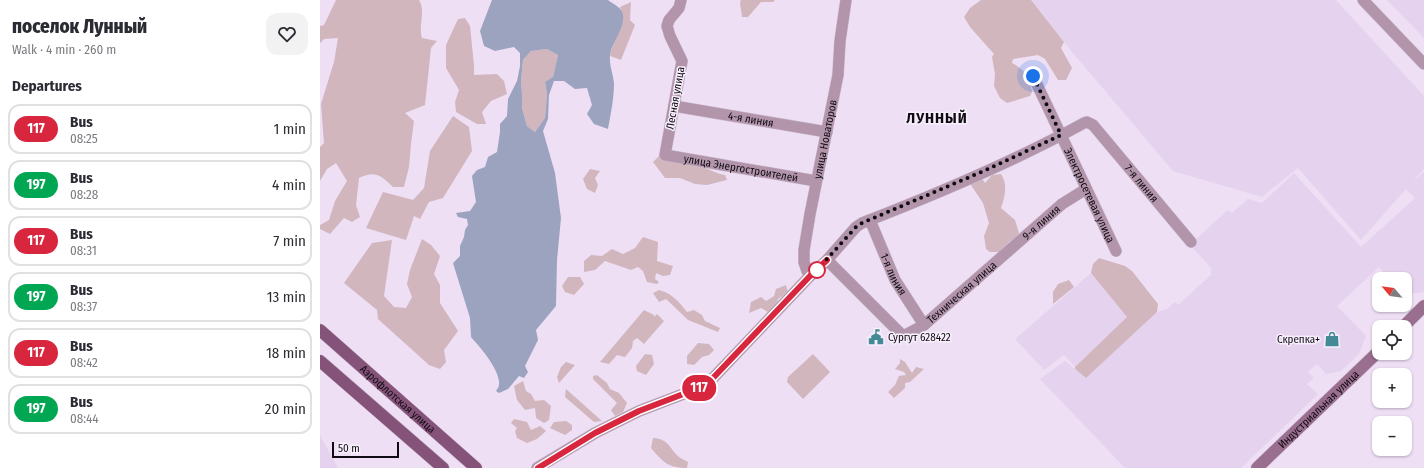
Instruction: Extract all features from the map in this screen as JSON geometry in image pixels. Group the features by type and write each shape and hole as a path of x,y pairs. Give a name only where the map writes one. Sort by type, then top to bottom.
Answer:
{"main road":[{"path":"1410,320 1424,306"},
{"name":"Аэрофлотская улица","path":"320,330 476,468"},
{"name":"Индустриальная улица","path":"1257,468 1372,358"},
{"name":"Аэрофлотская улица","path":"320,360 442,468"}],"street":[{"name":"Лесная улица","path":"665,155 682,61 667,26 669,20 679,8 681,0"},
{"name":"улица Новаторов","path":"810,276 804,262 804,250 816,181 838,75 840,41 846,0"},
{"path":"1363,0 1424,64"},
{"name":"Электросетевая улица","path":"1033,76 1116,251"},
{"name":"4-я линия","path":"674,106 827,132"},
{"name":"7-я линия","path":"1061,135 1087,122 1093,125 1191,242"},
{"path":"538,468 595,433 639,411 699,388 714,377 827,260 856,227 999,165 1061,135"},
{"name":"улица Энергостроителей","path":"665,155 816,181"},
{"name":"9-я линия","path":"999,259 1062,204 1086,189"},
{"name":"1-я линия","path":"870,220 895,280 924,325"},
{"name":"Техническая улица","path":"827,260 903,336 924,325 999,259"}],"shaded area":[{"path":"336,0 419,0 422,9 422,38 437,41 431,48 425,105 405,113 414,121 409,167 404,187 393,187 381,177 374,174 359,178 356,205 360,217 352,222 344,218 330,234 320,229 320,225 329,220 335,201 347,181 336,163 327,169 320,181 320,147 324,143 321,104 334,62 338,38 324,39 320,43 320,26 324,25"},
{"path":"741,0 775,0 773,2 761,2 748,17 742,17"},
{"path":"981,0 1031,0 1064,42 1061,48 1072,68 1066,80 1058,80 1045,59 1038,55 1013,59 1012,63 1026,74 1030,82 1032,92 1030,96 1007,103 1000,98 994,86 995,74 992,57 994,54 970,27 964,17 970,8"},
{"path":"1031,0 1336,0 1424,96 1424,169 1412,182 1424,172 1424,292 1412,293 1412,272 1384,272 1379,267 1372,272 1337,306 1366,336 1359,354 1341,371 1326,374 1317,364 1308,372 1314,378 1307,384 1318,394 1241,468 1125,468 1040,379 1065,361 1086,378 1157,312 1167,309 1175,302 1178,305 1212,274 1210,271 1212,269 1191,246 1195,240 1228,210 1232,213 1248,199 1262,203 1294,173 1361,247 1415,198 1406,189 1361,240 1298,168 1262,197 1173,171 1073,53"},
{"path":"1387,0 1424,0 1424,38"},
{"path":"631,2 630,20 635,25 621,60 610,56 623,21 620,7"},
{"path":"465,18 470,26 474,75 497,74 504,81 507,94 491,101 482,112 486,124 477,124 456,112 455,102 459,90 446,68 446,45 458,19"},
{"path":"547,49 558,55 553,77 545,83 547,94 545,118 535,132 527,126 522,108 521,82 523,60 531,51"},
{"path":"453,116 469,127 472,151 443,198 429,202 420,219 414,216 406,240 366,228 383,192 413,200 424,188 430,151"},
{"path":"659,156 696,164 725,175 727,180 707,185 695,184 680,178 665,178 653,162"},
{"path":"590,169 600,171 595,178 598,185 595,193 587,189 583,179"},
{"path":"1001,174 1005,182 1005,195 1001,208 1015,220 1019,233 1014,241 1010,241 1000,252 990,252 986,249 984,236 989,223 983,203 969,182 981,177 985,183 992,175"},
{"path":"643,237 658,242 657,261 673,266 670,275 663,276 656,273 655,279 659,282 657,284 647,282 643,271 638,267 631,270 605,261 595,270 584,272 584,261 591,255 602,256 612,249 623,254 635,248"},
{"path":"422,239 431,245 440,256 434,274 440,285 440,303 458,331 444,350 446,362 440,369 429,365 378,319 377,310 344,283 372,243 392,240 384,296 394,307 406,308 412,297 407,284 410,270"},
{"path":"1099,258 1125,266 1132,271 1158,304 1157,312 1086,378 1075,369 1075,367 1127,317 1091,273 1093,264"},
{"path":"1091,273 1127,317 1075,367 1064,355 1044,370 1015,339"},
{"path":"568,277 580,277 584,284 574,295 565,292 562,286"},
{"path":"1069,280 1074,287 1053,304 1053,292 1058,284"},
{"path":"786,285 788,292 778,299 776,307 768,312 761,308 749,313 751,302 761,297 766,301 774,296 776,289"},
{"path":"659,290 664,291 678,301 687,312 694,310 702,315 705,321 720,328 718,332 688,320 666,299 659,302 653,293"},
{"path":"644,310 654,315 654,317 657,314 664,321 644,344 637,338 633,341 632,348 625,357 617,355 609,364 600,362"},
{"path":"698,343 709,344 714,350 709,355 702,357 694,365 687,364 687,356"},
{"path":"645,354 652,355 654,364 646,375 637,371 636,366"},
{"path":"813,354 830,372 803,399 787,382 788,377"},
{"path":"900,359 905,362 912,373 916,367 924,369 910,382 905,383 905,388 894,398 888,392 895,385 899,376 906,375 904,372 895,369 900,363"},
{"path":"566,362 575,365 559,383 557,377 561,367"},
{"path":"597,375 607,383 610,389 619,393 627,403 623,412 615,416 611,410 617,403 593,379 593,376"},
{"path":"523,381 526,391 531,394 535,401 544,400 551,406 549,420 544,423 536,418 535,408 525,410 517,400 514,386"},
{"path":"566,389 602,421 594,422 565,397"},
{"path":"514,419 527,422 531,430 540,426 546,431 537,439 527,443 517,438 515,431 517,428 511,423"},
{"path":"566,421 572,425 572,430 565,435 550,428 554,422"},
{"path":"320,435 322,439 338,468 320,468"},
{"path":"653,438 666,442 679,457 688,462 687,468 675,467 666,463 659,457 651,448"}],"water":[{"path":"492,0 608,0 619,8 623,15 622,25 610,55 614,89 608,129 594,124 587,114 592,105 587,88 575,89 564,81 554,81 549,95 548,119 543,131 555,173 561,218 557,260 556,306 536,330 538,340 525,366 528,372 524,378 519,376 508,389 499,393 496,391 499,386 497,373 471,337 470,318 453,263 460,256 460,246 468,225 467,219 458,217 456,213 470,211 476,202 472,176 477,170 485,167 488,157 497,152 500,124 507,116 508,99 517,81 520,66 520,53 514,47 495,51 484,46 480,31","holes":["547,49 558,55 553,77 545,82 547,94 545,118 535,132 527,126 522,108 521,82 523,60 531,51"]}],"bus line":[{"name":"117","path":"538,468 595,433 639,411 699,388 714,377 827,260"}],"place":[{"name":"Сургут 628422","path":"876,337"},
{"name":"Скрепка+","path":"1332,339"}],"district":[{"name":"ЛУННЫЙ","path":"937,118"}],"route":[{"path":"817,270 856,227 862,223 999,165 1061,135 1033,76"}]}
